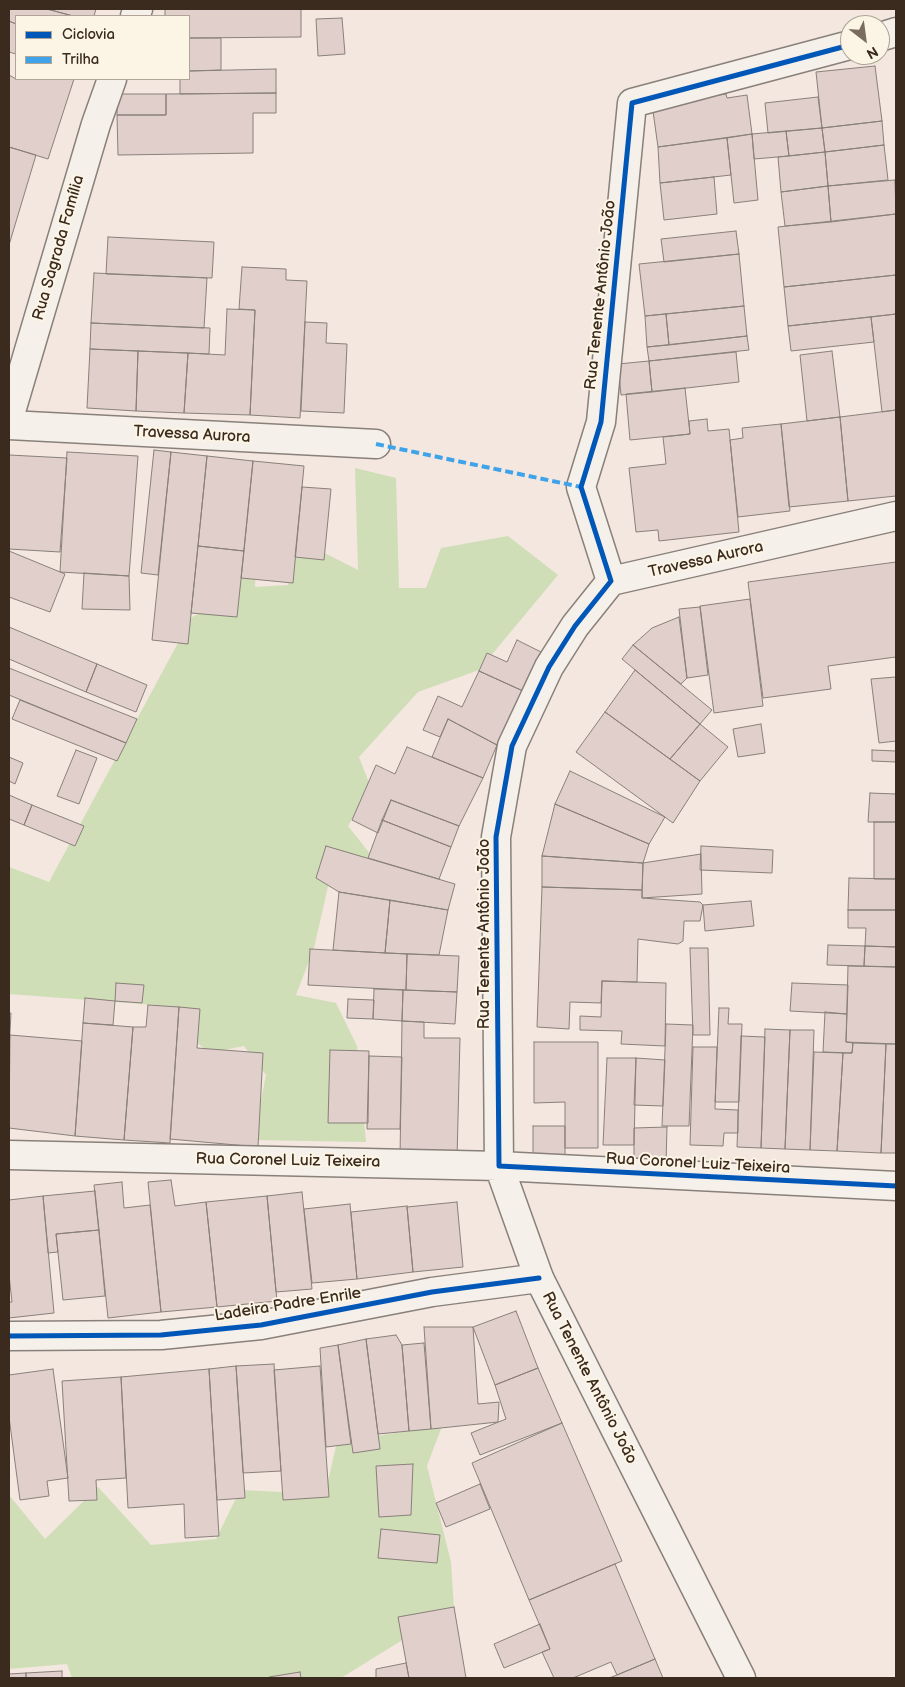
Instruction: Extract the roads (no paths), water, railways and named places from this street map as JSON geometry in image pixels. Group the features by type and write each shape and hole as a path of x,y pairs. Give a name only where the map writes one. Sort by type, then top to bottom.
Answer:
{"street":[{"name":"Rua Tenente Antônio João","path":"741,1678 539,1278 499,1166 496,837 512,746 549,667 576,626 611,581 581,487 601,422 632,103 840,48"},
{"name":"Rua Sagrada Família","path":"9,418 96,124 112,80"},
{"name":"Travessa Aurora","path":"9,425 376,444"},
{"name":"Travessa Aurora","path":"611,581 896,516"},
{"name":"Rua Coronel Luiz Teixeira","path":"9,1155 499,1166 896,1186"},
{"name":"Ladeira Padre Enrile","path":"9,1336 161,1335 261,1325 432,1292 539,1278"}]}
